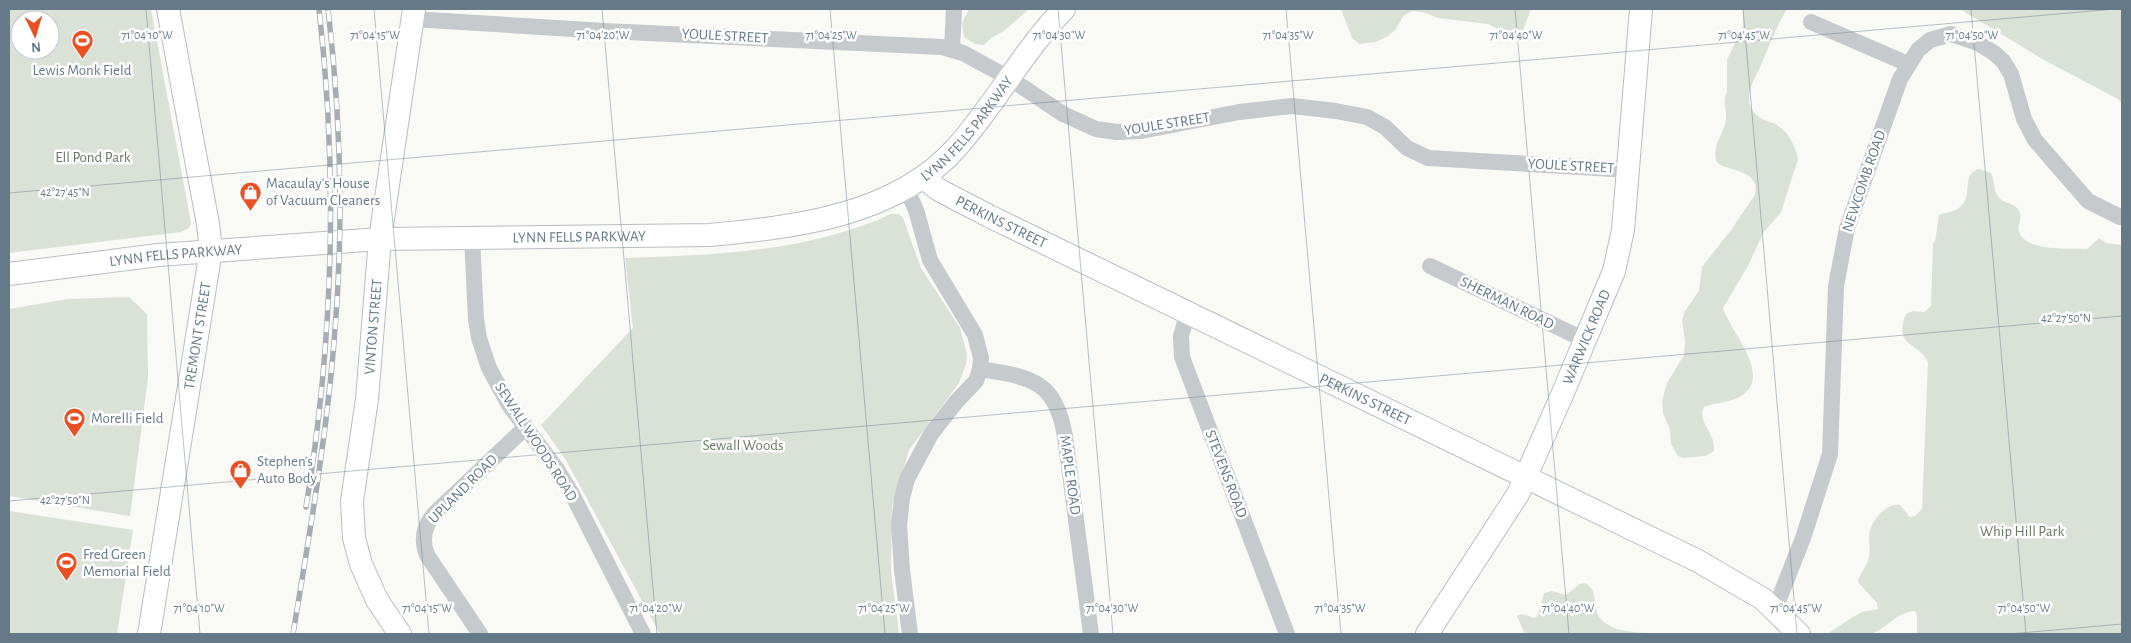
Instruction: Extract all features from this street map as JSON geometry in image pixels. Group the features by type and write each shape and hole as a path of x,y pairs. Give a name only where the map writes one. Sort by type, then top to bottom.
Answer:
{"street":[{"name":"TREMONT STREET","path":"150,634 211,250 208,224 168,9"},
{"path":"952,49 954,9"},
{"name":"LYNN FELLS PARKWAY","path":"9,274 111,260 211,250 380,239 683,236 741,232 832,216 873,203 914,183 943,162 958,145 1040,35 1064,9"},
{"name":"WARWICK ROAD","path":"1427,634 1496,530 1526,477 1609,283 1620,252 1629,170 1640,9"},
{"name":"YOULE STREET","path":"413,14 605,31 926,46 952,49 1009,78 1063,114 1087,126 1107,131 1141,131 1247,110 1292,106 1336,111 1366,117 1385,127 1407,148 1428,158 1629,170"},
{"name":"VINTON STREET","path":"400,634 377,600 365,574 356,544 352,514 353,486 367,399 380,239 413,14"},
{"path":"1811,22 1908,64"},
{"name":"NEWCOMB ROAD","path":"1775,609 1803,538 1830,454 1836,286 1847,228 1864,175 1900,79 1908,64 1924,45 1937,37 1947,34 1960,36 1978,43 1994,53 2003,61 2011,74 2024,119 2035,140 2081,195 2098,208 2120,217"},
{"path":"910,634 902,570 899,525 902,498 907,479 931,434 956,402 976,381 980,369 980,352 975,335 930,260 916,210 914,183"},
{"name":"PERKINS STREET","path":"914,183 939,190 1698,561 1748,589 1775,609 1799,634"},
{"name":"SEWALL WOODS ROAD","path":"472,237 473,294 479,338 489,368 501,392 556,468 572,494 643,634"},
{"name":"SHERMAN ROAD","path":"1430,266 1585,340"},
{"name":"STEVENS ROAD","path":"1188,312 1181,336 1182,357 1287,634"},
{"name":"MAPLE ROAD","path":"980,369 1027,378 1048,393 1058,407 1065,436 1091,634"},
{"name":"UPLAND ROAD","path":"480,634 427,555 424,546 424,531 434,514 526,427"}],"green space":[{"name":"Ell Pond Park","path":"9,9 151,9 191,223 189,228 181,232 9,253"},
{"path":"969,9 1029,9 1004,31 991,38 984,45 975,44 964,37 962,23"},
{"path":"1341,9 1531,9 1521,35 1512,36 1488,24 1438,18 1426,13 1413,11 1404,15 1395,30 1388,36 1376,42 1359,44 1352,38"},
{"path":"1743,9 1787,9 1752,85 1749,99 1753,112 1778,126 1786,133 1795,148 1798,159 1781,212 1763,233 1749,264 1723,308 1747,353 1753,377 1750,387 1737,398 1704,407 1702,418 1712,438 1714,451 1706,456 1683,458 1678,456 1671,444 1670,430 1663,413 1662,401 1667,383 1684,355 1685,341 1682,320 1685,311 1699,291 1702,267 1755,195 1755,185 1752,179 1746,174 1719,164 1715,154 1726,119 1727,60 1743,26"},
{"path":"1960,9 2122,9 2122,104 2118,99 2044,60"},
{"name":"Whip Hill Park","path":"1979,169 1991,173 1999,198 2016,207 2020,215 2019,232 2030,243 2049,248 2087,249 2099,238 2106,243 2122,245 2122,634 1917,634 1917,616 1915,611 1897,617 1871,634 1827,634 1862,612 1878,609 1877,603 1858,582 1869,557 1869,536 1875,520 1883,511 1894,505 1900,505 1910,517 1915,516 1922,509 1928,362 1904,338 1902,332 1903,325 1906,314 1913,311 1924,312 1931,306 1933,243 1935,242 1939,215 1954,211 1961,206 1967,196 1968,180 1973,172"},
{"name":"Sewall Woods","path":"891,214 899,214 903,218 921,268 960,328 967,354 966,364 959,383 909,450 892,507 891,571 899,634 660,634 566,460 541,425 633,328 625,258 727,253 794,244 860,227"},
{"name":"Morelli Field","path":"129,297 147,314 148,378 130,516 9,496 9,309 68,299"},
{"name":"Fred Green Memorial Field","path":"9,511 133,530 117,634 9,634"},
{"path":"1585,583 1593,593 1596,610 1604,622 1622,630 1655,634 1525,634 1517,616 1521,614 1535,618 1538,615 1544,593 1552,591 1566,595 1580,584"}],"railway":[{"path":"306,507 322,383 330,258 329,133 319,9"},
{"path":"293,634 322,452 331,379 337,300 340,175 336,92 328,9"}],"place":[{"name":"Lewis Monk Field","path":"82,60"},
{"name":"Macaulay's House of Vacuum Cleaners","path":"250,211"},
{"name":"Morelli Field","path":"75,437"},
{"name":"Stephen's Auto Body","path":"241,489"},
{"name":"Fred Green Memorial Field","path":"67,582"}]}
